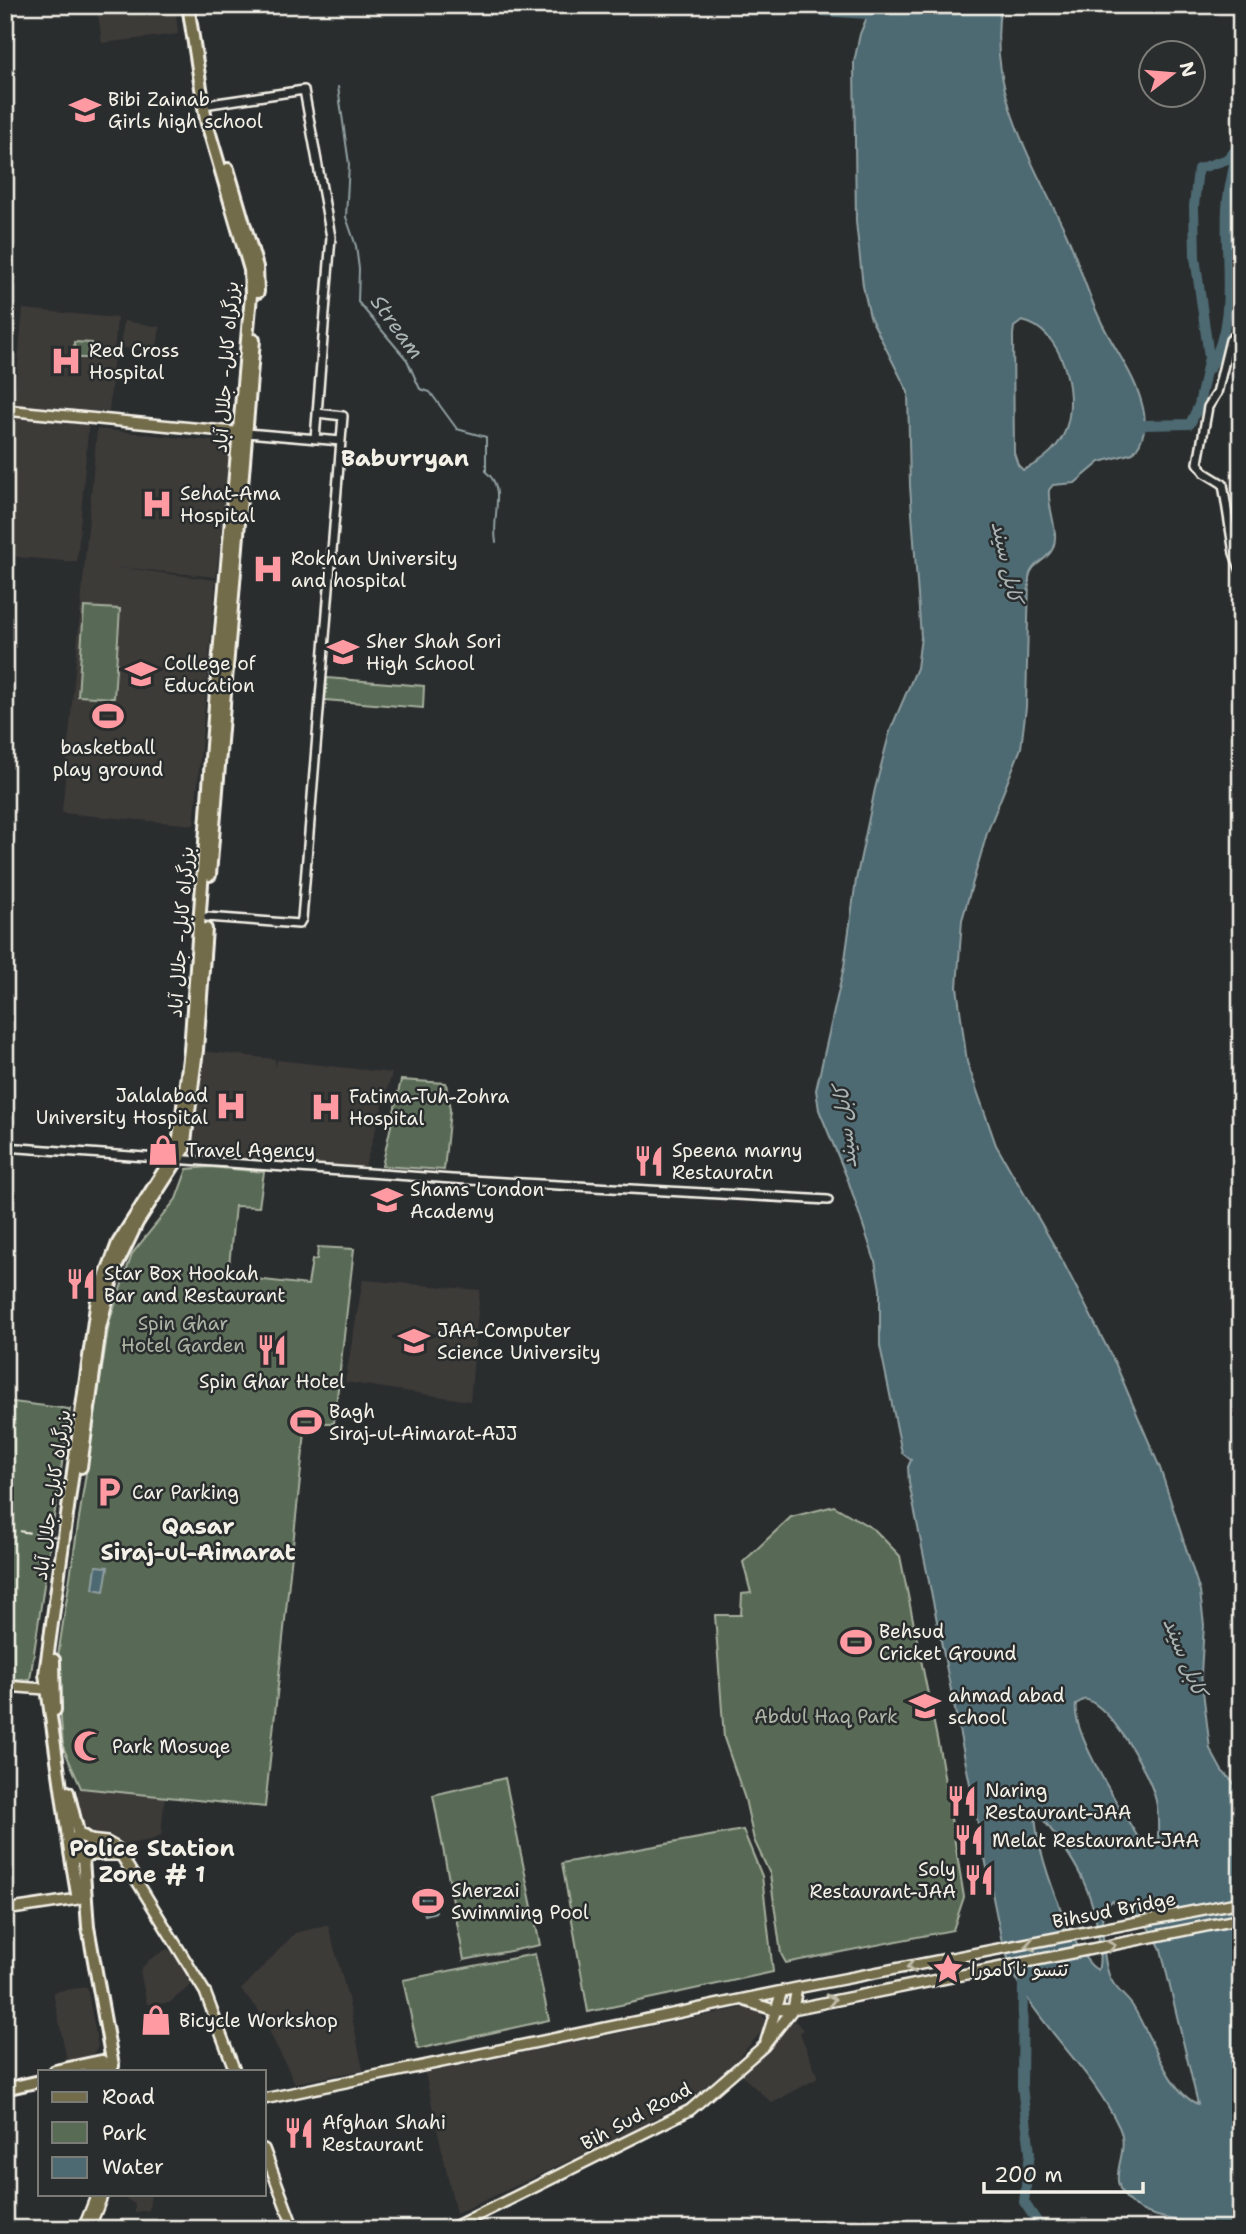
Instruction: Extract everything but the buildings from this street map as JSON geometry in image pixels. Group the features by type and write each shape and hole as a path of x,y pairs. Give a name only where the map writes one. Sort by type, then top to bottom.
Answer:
{"highway":[{"name":"بزرگراه کابل- جلال آباد","path":"188,5 206,120 250,270 243,433"},
{"name":"بزرگراه کابل- جلال آباد","path":"110,2066 78,1899 77,1843 54,1705 53,1667 105,1300 124,1246 187,1139 197,1050 203,917 258,277 210,104 195,5"},
{"name":"بزرگراه کابل- جلال آباد","path":"77,1843 45,1689 97,1299 118,1243 176,1158"},
{"path":"66,2070 110,2066 88,1927 86,1857 92,1848 77,1843 75,1857 86,1857"},
{"path":"5,2082 38,2074"},
{"path":"5,2089 38,2081"}],"main road":[{"path":"5,410 243,433"},
{"path":"5,1686 45,1689"},
{"path":"77,1843 107,1842 120,1855 205,1993 235,2070"},
{"path":"86,1857 120,1855"},
{"path":"5,1910 78,1899"},
{"name":"Bihsud Bridge","path":"266,2099 782,1991 995,1952 1241,1902"},
{"path":"741,2000 774,2010 793,2009 1241,1919"},
{"path":"858,1977 862,1993"},
{"name":"Bih Sud Road","path":"450,2229 690,2110 764,2046 793,2009 797,1988"},
{"path":"764,2046 782,1991"},
{"path":"266,2154 294,2229"},
{"path":"83,2229 96,2196"},
{"path":"89,2229 102,2196"}],"street":[{"path":"210,104 303,90 331,237 315,439"},
{"path":"1241,330 1230,340 1217,393 1208,407 1198,463 1205,473 1223,484 1234,553 1241,571"},
{"path":"203,917 299,924 302,919 343,416 317,414"},
{"path":"243,433 341,441"},
{"path":"1241,680 1237,685 1241,694"},
{"path":"5,1147 452,1179 828,1200"}],"shaded area":[{"path":"97,5 175,5 178,34 102,43"},
{"name":"Red Cross Hospital","path":"23,309 117,318 109,412 14,405"},
{"path":"124,321 160,327 156,353 120,347"},
{"path":"5,411 89,419 77,562 5,556"},
{"name":"College of Education","path":"97,429 231,443 216,577 107,566 216,580 194,825 62,813"},
{"path":"200,1051 275,1059 275,1068 277,1060 392,1073 365,1166 307,1166 185,1157"},
{"name":"JAA-Computer Science University","path":"363,1280 480,1290 470,1401 345,1382"},
{"path":"78,1789 165,1794 161,1835 152,1840 120,1845 95,1834 86,1828 77,1809"},
{"path":"328,1925 348,1998 363,2070 295,2083 258,2009 241,1990 295,1933"},
{"path":"167,1949 183,1959 192,1984 169,2003 147,2004 140,1971 149,1960"},
{"path":"87,1987 98,2046 91,2057 68,2065 53,1992"},
{"path":"756,2005 765,2019 764,2029 727,2070 686,2101 632,2131 456,2214 425,2073"},
{"path":"794,2020 804,2030 800,2033 818,2078 772,2103 740,2074"},
{"path":"121,2196 151,2196 149,2210 135,2212 135,2204"}],"green space":[{"path":"74,342 92,343 91,358 75,358"},
{"path":"84,607 120,609 114,698 78,696"},
{"path":"327,678 424,686 423,708 325,700"},
{"path":"401,1080 446,1083 450,1110 444,1170 382,1166"},
{"name":"Spin Ghar Hotel Garden","path":"210,1167 264,1172 259,1207 235,1206 228,1276 308,1285 312,1260 317,1259 318,1247 354,1249 334,1423 306,1423 265,1807 81,1788 63,1747 57,1662 109,1323 132,1254 176,1199 187,1169"},
{"path":"5,1401 70,1409 30,1680 5,1678"},
{"name":"Abdul Haq Park","path":"834,1506 875,1530 900,1556 941,1758 964,1897 953,1930 786,1963 781,1954 770,1874 754,1840 745,1799 724,1738 715,1615 741,1615 742,1594 751,1593 743,1562 791,1517"},
{"path":"505,1778 540,1945 464,1960 433,1795"},
{"path":"743,1830 762,1876 773,1972 588,2012 562,1863"},
{"path":"535,1954 549,2020 418,2049 403,1980"}],"water":[{"name":"کابل سيند","path":"872,5 1001,5 998,35 1000,65 1015,123 1066,233 1099,317 1135,384 1144,414 1142,438 1133,453 1100,462 1075,483 1053,485 1049,490 1055,542 1050,553 1033,569 1029,578 1026,707 1021,748 987,833 962,920 957,987 967,1062 996,1145 1060,1256 1116,1365 1160,1468 1200,1592 1204,1625 1201,1674 1210,1749 1222,1771 1241,1790 1241,2229 1201,2225 1153,2215 1133,2205 1123,2195 1118,2176 1122,2148 1119,2127 1086,2074 1023,1992 1009,1961 1002,1942 909,1483 908,1467 911,1460 902,1453 880,1346 880,1289 875,1261 848,1180 819,1110 816,1090 844,967 856,880 875,789 890,731 917,668 921,637 910,486 908,392 870,317 863,286 856,222 854,62 860,34","holes":["1022,321 1036,326 1047,336 1063,363 1070,396 1070,411 1061,440 1044,458 1023,470 1014,453 1014,327","1085,1699 1096,1705 1118,1728 1138,1759 1157,1806 1158,1839 1154,1844 1141,1842 1100,1774 1082,1734 1076,1704","1036,1816 1041,1817 1063,1846 1088,1891 1097,1925 1100,1957 1098,1970 1088,1962 1078,1946 1056,1899","1112,1901 1128,1908 1147,1926 1161,1949 1198,2104 1187,2098 1178,2088 1160,2060 1132,2005 1111,1980 1104,1951 1102,1910"]},
{"path":"96,1566 108,1567 104,1591 93,1589"},
{"name":"Sherzai Swimming Pool","path":"430,1887 436,1912 425,1915 419,1889"}],"waterway":[{"path":"772,5 774,8 868,14 878,23"},
{"name":"Stream","path":"338,87 349,164 346,217 356,246 359,269 358,302 407,360 420,389 430,392 457,429 486,437 486,472 496,486 497,494 496,542"},
{"path":"1133,431 1145,425 1190,424 1199,405 1209,357 1195,257 1194,206 1198,169 1228,159 1241,144"},
{"path":"1210,368 1219,350 1227,310 1227,208 1237,149"},
{"path":"1023,1979 1022,2086 1030,2153 1024,2202 1042,2229"}],"railway":[{"path":"5,1529 64,1538"}],"place":[{"name":"Bibi Zainab Girls high school","path":"85,110"},
{"name":"Red Cross Hospital","path":"66,361"},
{"name":"Sehat-Ama Hospital","path":"157,504"},
{"name":"Rokhan University and hospital","path":"268,569"},
{"name":"Sher Shah Sori High School","path":"343,652"},
{"name":"College of Education","path":"141,674"},
{"name":"basketball play ground","path":"108,716"},
{"name":"Jalalabad University Hospital","path":"231,1106"},
{"name":"Fatima-Tuh-Zohra Hospital","path":"326,1107"},
{"name":"Travel Agency","path":"163,1150"},
{"name":"Speena marny Restauratn","path":"649,1161"},
{"name":"Shams London Academy","path":"387,1200"},
{"name":"Star Box Hookah Bar and Restaurant","path":"81,1284"},
{"name":"JAA-Computer Science University","path":"414,1341"},
{"name":"Spin Ghar Hotel","path":"272,1350"},
{"name":"Bagh Siraj-ul-Aimarat-AJJ","path":"306,1422"},
{"name":"Car Parking","path":"109,1492"},
{"name":"Behsud Cricket Ground","path":"856,1642"},
{"name":"ahmad abad school","path":"925,1706"},
{"name":"Park Mosuqe","path":"89,1746"},
{"name":"Naring Restaurant-JAA","path":"962,1801"},
{"name":"Melat Restaurant-JAA","path":"969,1840"},
{"name":"Soly Restaurant-JAA","path":"979,1880"},
{"name":"Sherzai Swimming Pool","path":"428,1901"},
{"name":"تتسو ناکامورا","path":"948,1969"},
{"name":"Bicycle Workshop","path":"156,2020"},
{"name":"Afghan Shahi Restaurant","path":"299,2133"}],"district":[{"name":"Baburryan","path":"405,458"},
{"name":"Qasar Siraj-ul-Aimarat","path":"198,1539"},
{"name":"Police Station Zone # 1","path":"152,1861"}]}
